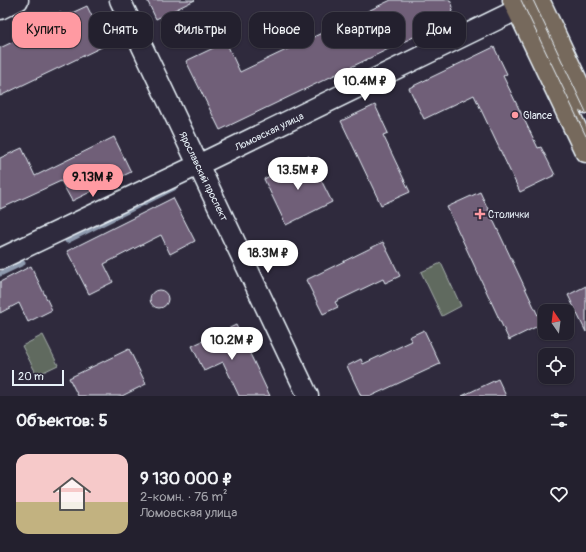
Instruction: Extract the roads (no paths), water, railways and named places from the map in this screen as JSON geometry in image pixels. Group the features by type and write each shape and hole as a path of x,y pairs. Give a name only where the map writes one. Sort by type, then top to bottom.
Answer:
{"main road":[{"path":"527,2 586,102"},
{"path":"527,2 586,151"}],"street":[{"path":"0,9 18,0"},
{"name":"Ярославский проспект","path":"120,0 308,396"},
{"name":"Ломовская улица","path":"0,259 198,165 527,2"}],"waterway":[{"path":"67,241 174,188"},
{"path":"0,274 23,263"}],"tram line":[{"path":"521,0 586,136"},
{"path":"533,0 586,112"}],"place":[{"name":"Glance","path":"515,115"},
{"name":"Столички","path":"480,214"}]}
